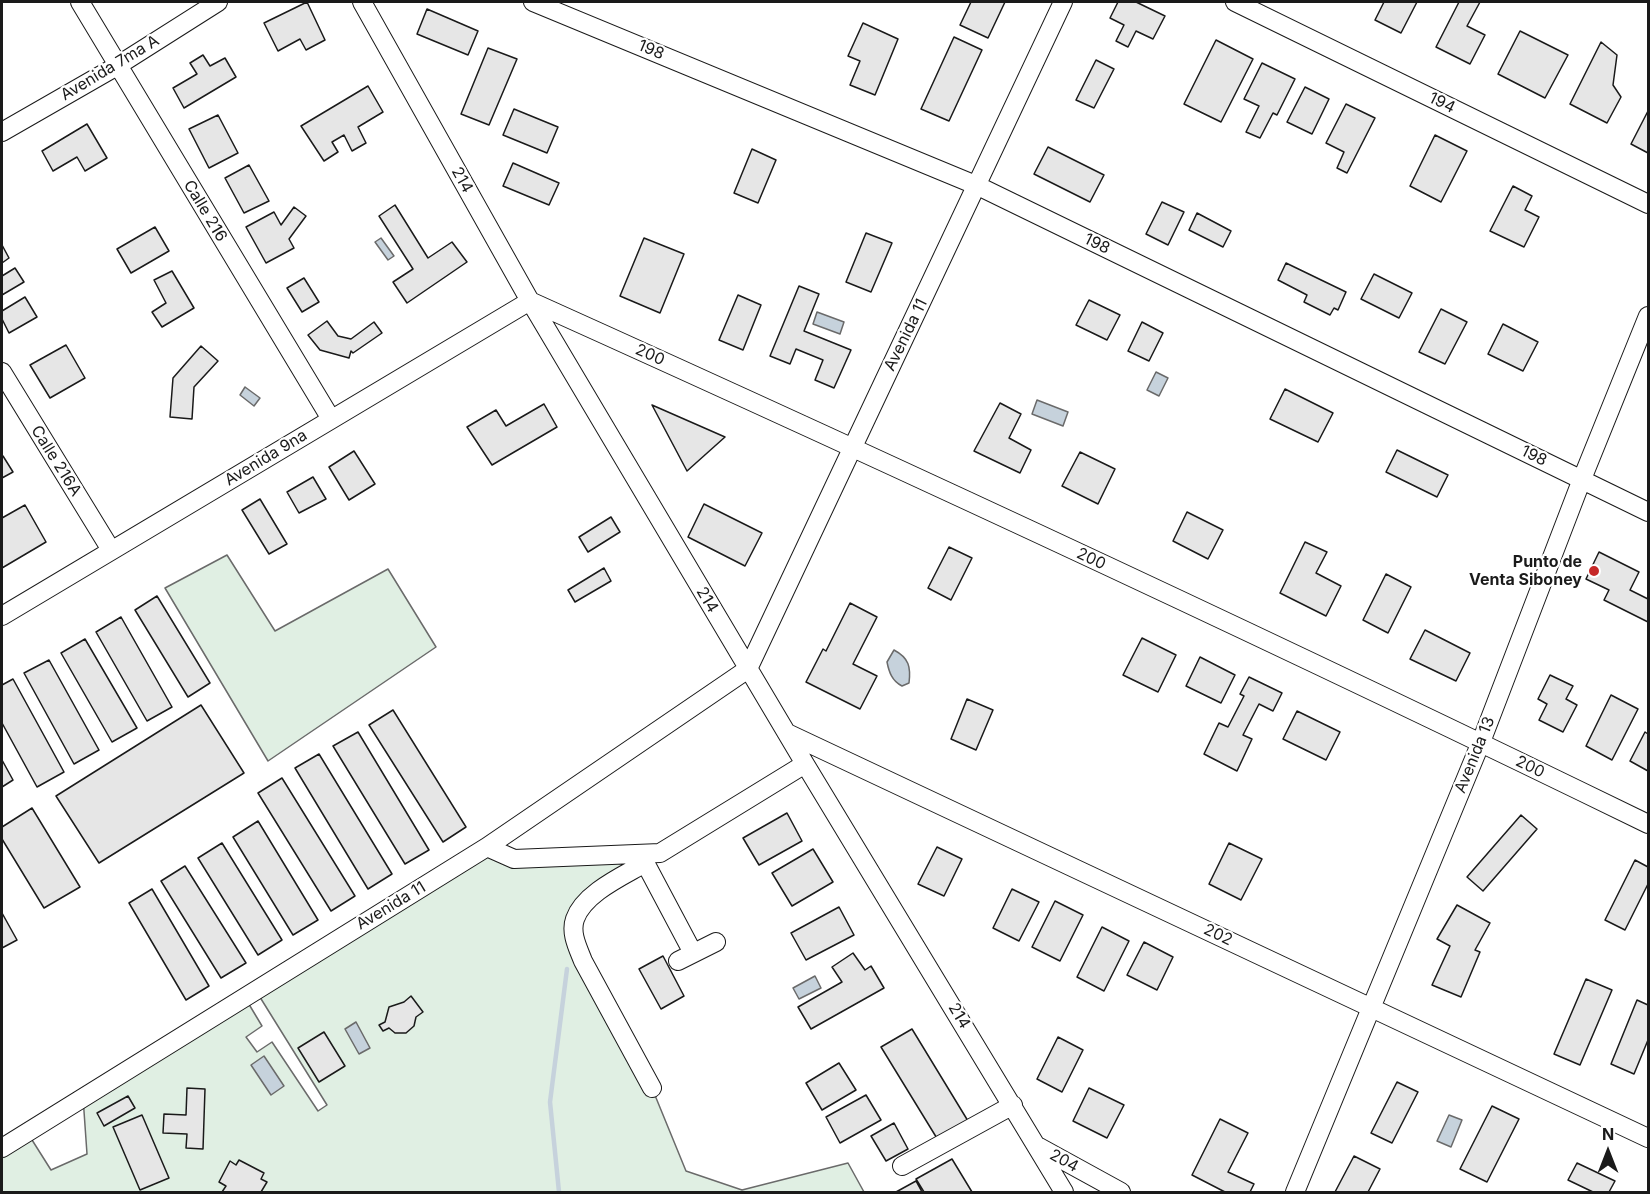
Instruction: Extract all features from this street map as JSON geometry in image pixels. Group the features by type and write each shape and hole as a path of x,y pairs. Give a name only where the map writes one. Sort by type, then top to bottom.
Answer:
{"street":[{"name":"Calle 216","path":"80,2 331,419"},
{"name":"Avenida 7ma A","path":"2,132 117,66 218,2"},
{"name":"214","path":"362,2 530,301 748,669 1039,1147 1064,1192"},
{"name":"198","path":"533,2 978,186 1648,512"},
{"name":"Avenida 11","path":"2,1148 487,847 748,669 1063,2"},
{"name":"194","path":"1235,2 1648,204"},
{"name":"Avenida 9na","path":"2,616 530,301"},
{"name":"200","path":"530,301 853,446 1481,742 1648,824"},
{"name":"Avenida 13","path":"1295,1192 1481,742 1582,479 1648,316"},
{"name":"Calle 216A","path":"2,372 111,550"},
{"name":"202","path":"787,733 1648,1138"},
{"path":"652,1088 583,961 575,940 574,928 579,913 596,895 643,859 660,853 805,764"},
{"path":"487,847 513,859 643,859"},
{"path":"643,859 685,957 716,942"},
{"path":"902,1166 1013,1105"},
{"path":"1039,1147 1049,1192"},
{"name":"204","path":"1039,1147 1121,1192"}],"green space":[{"path":"227,555 275,631 388,569 436,647 268,761 165,588"},
{"path":"487,847 514,859 641,855 574,928 652,1088 686,1171 742,1190 848,1163 864,1192 2,1192 2,1147 27,1132 51,1170 87,1154 83,1097 244,996 262,1026 246,1037 257,1052 272,1042 318,1111 327,1105 258,994"}],"shaded area":[{"path":"381,238 394,256 388,260 375,242"},
{"path":"817,312 844,322 840,334 813,324"},
{"path":"1156,372 1168,378 1159,396 1147,390"},
{"path":"245,387 260,398 254,406 240,395"},
{"path":"1037,400 1068,412 1063,426 1032,414"},
{"path":"894,650 906,660 910,672 909,683 902,686 893,679 887,662"},
{"path":"815,976 821,988 799,999 793,988"},
{"path":"356,1022 370,1048 359,1054 345,1029"},
{"path":"264,1056 284,1086 271,1095 251,1065"},
{"path":"1449,1115 1462,1120 1451,1147 1437,1141"}],"building":[{"path":"307,2 325,40 306,50 300,39 278,51 264,23"},
{"path":"971,2 1005,2 988,38 960,25"},
{"path":"1118,2 1136,2 1165,16 1153,39 1136,31 1128,47 1116,41 1124,25 1110,18"},
{"path":"1384,2 1417,2 1401,33 1375,20"},
{"path":"1459,2 1480,2 1467,26 1485,35 1470,64 1436,47"},
{"path":"427,9 478,31 468,55 417,34"},
{"path":"863,23 898,39 875,95 850,85 860,61 848,56"},
{"path":"1520,31 1568,55 1545,98 1498,74"},
{"path":"954,37 982,50 949,121 921,109"},
{"path":"1216,40 1253,59 1221,122 1184,104"},
{"path":"1601,42 1617,55 1613,85 1621,97 1607,123 1570,104"},
{"path":"488,48 517,59 489,125 461,114"},
{"path":"203,55 210,66 225,58 236,77 184,108 173,88 197,74 190,63"},
{"path":"1096,60 1114,69 1094,108 1076,100"},
{"path":"1262,63 1295,79 1277,115 1273,113 1260,138 1246,132 1259,106 1244,99"},
{"path":"368,86 383,112 358,127 366,143 352,151 344,135 332,142 338,152 324,161 301,126"},
{"path":"1305,87 1329,99 1312,134 1287,122"},
{"path":"1346,104 1375,118 1347,173 1337,168 1344,152 1326,143"},
{"path":"514,109 558,127 547,153 503,135"},
{"path":"1648,111 1648,153 1631,144"},
{"path":"218,115 238,153 209,168 189,129"},
{"path":"87,124 107,158 85,171 77,157 53,171 42,151"},
{"path":"1435,135 1467,151 1441,202 1410,186"},
{"path":"1048,147 1104,175 1090,202 1034,174"},
{"path":"752,149 776,160 758,203 734,193"},
{"path":"513,163 559,183 549,205 503,186"},
{"path":"249,165 269,201 244,213 225,178"},
{"path":"1513,186 1532,196 1525,210 1539,217 1524,247 1490,231"},
{"path":"1162,202 1184,212 1168,245 1146,234"},
{"path":"395,205 428,258 452,242 467,262 407,303 393,282 413,269 379,216"},
{"path":"294,207 306,216 289,239 294,248 266,263 246,227 274,212 281,225"},
{"path":"1197,213 1231,231 1223,247 1189,230"},
{"path":"155,227 169,251 131,273 117,249"},
{"path":"866,233 892,243 871,292 846,282"},
{"path":"644,238 684,254 660,313 620,296"},
{"path":"2,245 9,258 2,263"},
{"path":"1286,263 1346,292 1338,310 1334,308 1330,315 1304,302 1307,295 1278,280"},
{"path":"15,268 24,282 2,295 2,276"},
{"path":"172,271 194,308 162,327 152,312 166,303 154,280"},
{"path":"1374,274 1412,293 1399,318 1361,299"},
{"path":"304,278 319,302 302,312 287,288"},
{"path":"799,286 819,294 804,331 851,350 834,388 815,380 823,360 796,349 790,364 770,356"},
{"path":"738,295 761,305 743,350 719,340"},
{"path":"25,297 37,317 9,333 2,319 2,311"},
{"path":"1089,300 1120,315 1107,340 1076,325"},
{"path":"1441,309 1467,322 1445,364 1419,352"},
{"path":"327,321 338,336 351,339 374,322 382,333 353,353 351,351 349,358 320,350 308,335"},
{"path":"1142,322 1163,333 1149,361 1128,351"},
{"path":"1503,324 1538,342 1523,371 1488,354"},
{"path":"66,345 85,378 50,398 30,365"},
{"path":"201,346 218,361 194,387 192,419 170,417 173,378"},
{"path":"1285,389 1333,413 1318,442 1270,419"},
{"path":"1000,403 1021,414 1009,438 1031,450 1020,473 974,451"},
{"path":"544,404 557,427 492,465 467,427 496,410 506,426"},
{"path":"652,405 725,437 687,471"},
{"path":"1397,450 1448,475 1437,497 1386,472"},
{"path":"354,451 375,484 349,500 329,467"},
{"path":"1080,452 1115,469 1098,504 1062,486"},
{"path":"2,457 13,472 2,478"},
{"path":"313,477 326,499 299,513 287,492"},
{"path":"260,499 287,544 269,554 242,510"},
{"path":"704,504 762,533 745,566 688,537"},
{"path":"25,505 46,542 2,568 2,518"},
{"path":"1187,512 1223,530 1208,559 1173,541"},
{"path":"611,517 620,532 588,552 579,537"},
{"path":"1305,542 1327,552 1316,573 1341,586 1326,616 1280,593"},
{"path":"949,547 972,558 951,600 928,588"},
{"path":"1599,552 1639,572 1630,590 1648,599 1648,622 1604,600 1609,590 1586,579"},
{"path":"604,568 611,581 575,602 568,590"},
{"path":"1386,574 1411,587 1388,633 1363,620"},
{"path":"157,596 210,683 188,697 135,610"},
{"path":"850,603 877,617 853,664 877,676 860,709 806,682 823,649 826,651"},
{"path":"121,617 172,707 147,721 96,632"},
{"path":"1425,630 1470,653 1456,681 1410,659"},
{"path":"1142,638 1176,655 1158,692 1123,675"},
{"path":"85,639 137,728 112,742 61,653"},
{"path":"1200,657 1235,675 1221,703 1186,686"},
{"path":"49,660 99,750 74,764 24,673"},
{"path":"1550,675 1573,686 1566,699 1577,705 1563,732 1539,720 1547,704 1538,699"},
{"path":"1249,677 1282,693 1273,711 1259,704 1243,735 1252,739 1237,771 1204,754 1219,723 1228,727 1244,696 1240,694"},
{"path":"13,679 64,772 37,787 2,723 2,685"},
{"path":"1611,695 1638,709 1612,760 1586,746"},
{"path":"967,699 993,710 976,750 951,739"},
{"path":"201,705 244,773 99,863 56,796"},
{"path":"393,710 466,827 443,842 369,725"},
{"path":"1297,711 1340,732 1326,760 1283,739"},
{"path":"358,732 429,850 405,864 333,746"},
{"path":"1645,732 1648,734 1648,771 1630,761"},
{"path":"319,754 392,874 368,889 295,768"},
{"path":"2,760 13,780 2,787"},
{"path":"282,778 355,896 331,911 258,793"},
{"path":"32,808 80,887 44,908 2,839 2,827"},
{"path":"787,813 802,841 759,865 743,838"},
{"path":"1521,815 1537,829 1483,891 1467,877"},
{"path":"258,821 318,920 293,935 233,837"},
{"path":"222,843 282,940 258,955 198,858"},
{"path":"1229,843 1262,859 1241,900 1209,884"},
{"path":"937,847 962,859 944,896 918,884"},
{"path":"813,849 833,882 792,906 772,873"},
{"path":"1635,860 1648,867 1648,884 1625,930 1605,920"},
{"path":"185,866 246,963 221,978 161,881"},
{"path":"152,889 209,986 186,1000 129,903"},
{"path":"1012,889 1039,902 1019,941 993,928"},
{"path":"1055,901 1083,915 1060,961 1032,947"},
{"path":"1457,905 1490,923 1475,950 1480,952 1461,997 1432,985 1450,946 1437,939"},
{"path":"839,907 854,935 806,960 791,933"},
{"path":"2,913 17,940 2,948"},
{"path":"1102,927 1129,941 1104,991 1077,977"},
{"path":"1144,942 1173,957 1157,990 1127,975"},
{"path":"853,953 865,970 871,966 884,988 811,1029 798,1007 842,982 832,967"},
{"path":"663,956 684,996 661,1009 639,969"},
{"path":"1586,979 1612,990 1580,1065 1554,1054"},
{"path":"411,996 423,1012 416,1017 414,1026 406,1033 395,1033 389,1028 383,1031 379,1025 385,1022 389,1007 404,1002"},
{"path":"1637,1000 1648,1005 1648,1040 1634,1074 1611,1064"},
{"path":"912,1029 968,1121 938,1140 881,1047"},
{"path":"324,1032 345,1066 319,1082 298,1048"},
{"path":"1058,1037 1083,1050 1062,1092 1037,1079"},
{"path":"839,1063 856,1090 822,1110 806,1083"},
{"path":"1397,1082 1418,1092 1392,1143 1371,1133"},
{"path":"187,1088 205,1089 203,1149 186,1148 187,1134 163,1133 164,1114 186,1115"},
{"path":"1089,1088 1124,1105 1107,1138 1073,1121"},
{"path":"866,1095 881,1120 840,1143 826,1117"},
{"path":"128,1096 135,1108 104,1126 97,1113"},
{"path":"1492,1106 1519,1119 1487,1182 1460,1169"},
{"path":"142,1115 169,1178 140,1190 113,1127"},
{"path":"1220,1119 1248,1133 1228,1172 1254,1184 1250,1192 1225,1192 1192,1175"},
{"path":"894,1123 908,1149 886,1161 871,1136"},
{"path":"1354,1156 1380,1169 1368,1192 1335,1192"},
{"path":"952,1159 972,1192 924,1192 916,1179"},
{"path":"239,1160 264,1173 261,1179 267,1182 261,1192 222,1192 226,1186 219,1182 230,1161 236,1165"},
{"path":"1577,1163 1615,1181 1609,1192 1593,1192 1568,1180"},
{"path":"916,1181 922,1192 896,1192"}],"waterway":[{"path":"559,1192 550,1102 567,969"}],"place":[{"name":"Punto de Venta Siboney","path":"1594,571"}]}
